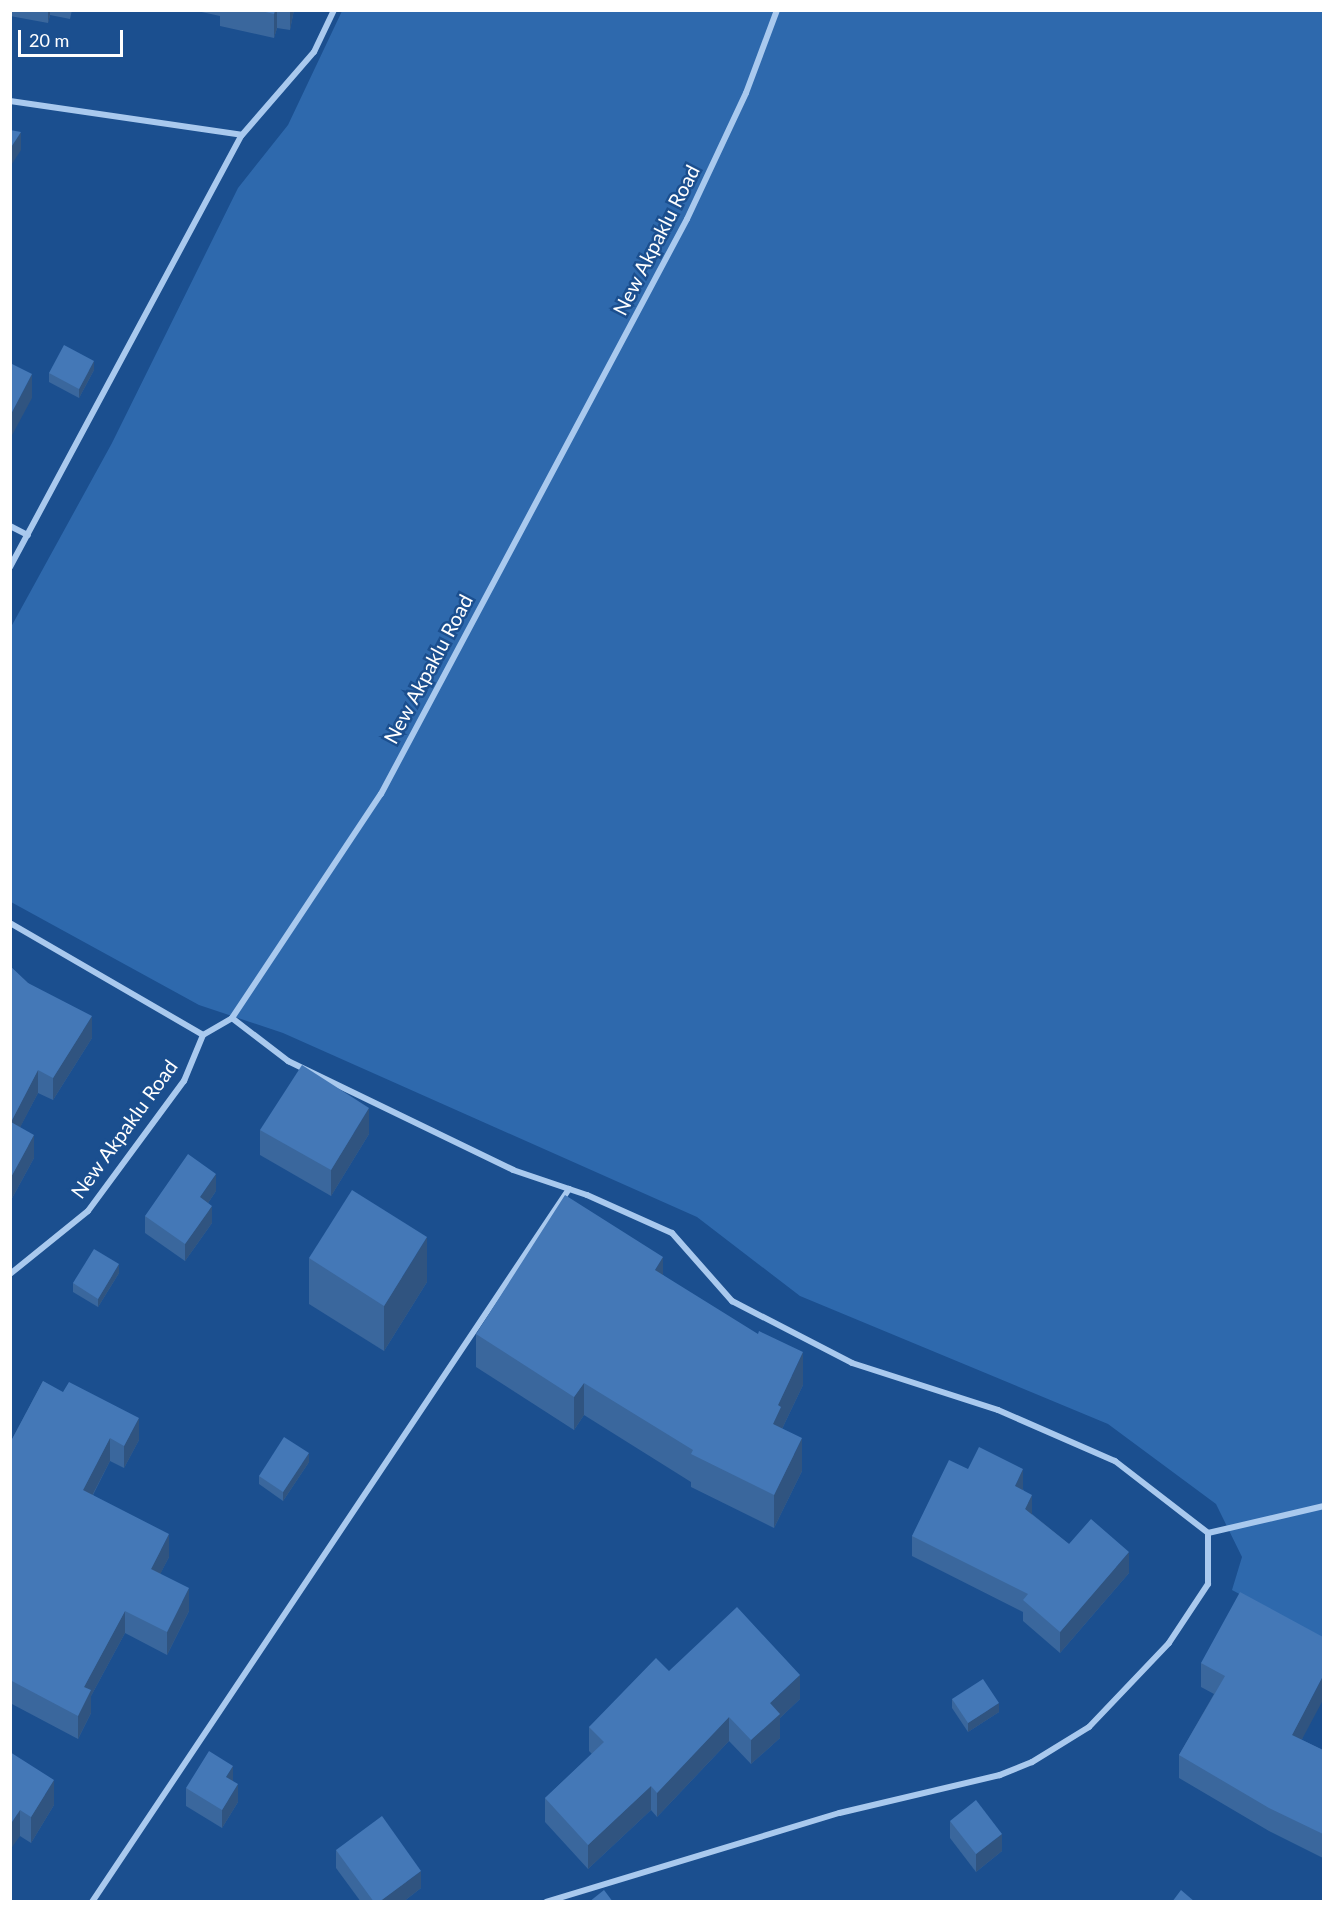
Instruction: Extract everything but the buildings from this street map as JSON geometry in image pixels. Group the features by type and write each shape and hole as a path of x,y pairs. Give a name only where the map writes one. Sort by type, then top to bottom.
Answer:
{"street":[{"path":"10,567 242,135 314,52 334,10"},
{"name":"New Akpaklu Road","path":"10,1274 88,1210 184,1081 203,1035 232,1018 381,794 687,219 746,93 777,10"},
{"path":"10,101 242,135"},
{"path":"10,526 28,535"},
{"path":"10,923 203,1035"},
{"path":"232,1018 288,1061 513,1170 569,1189 672,1233 732,1300 852,1363 998,1410 1115,1461 1208,1533"},
{"path":"92,1902 569,1189"},
{"path":"1208,1533 1323,1506"},
{"path":"546,1902 839,1813 1000,1774 1032,1762 1089,1727 1169,1643 1209,1584 1208,1533"}],"shaded area":[{"path":"342,11 1323,11 1323,1639 1232,1590 1242,1557 1216,1504 1108,1424 800,1296 697,1217 283,1033 199,1005 11,902 11,627 112,443 238,188 288,125"}]}
